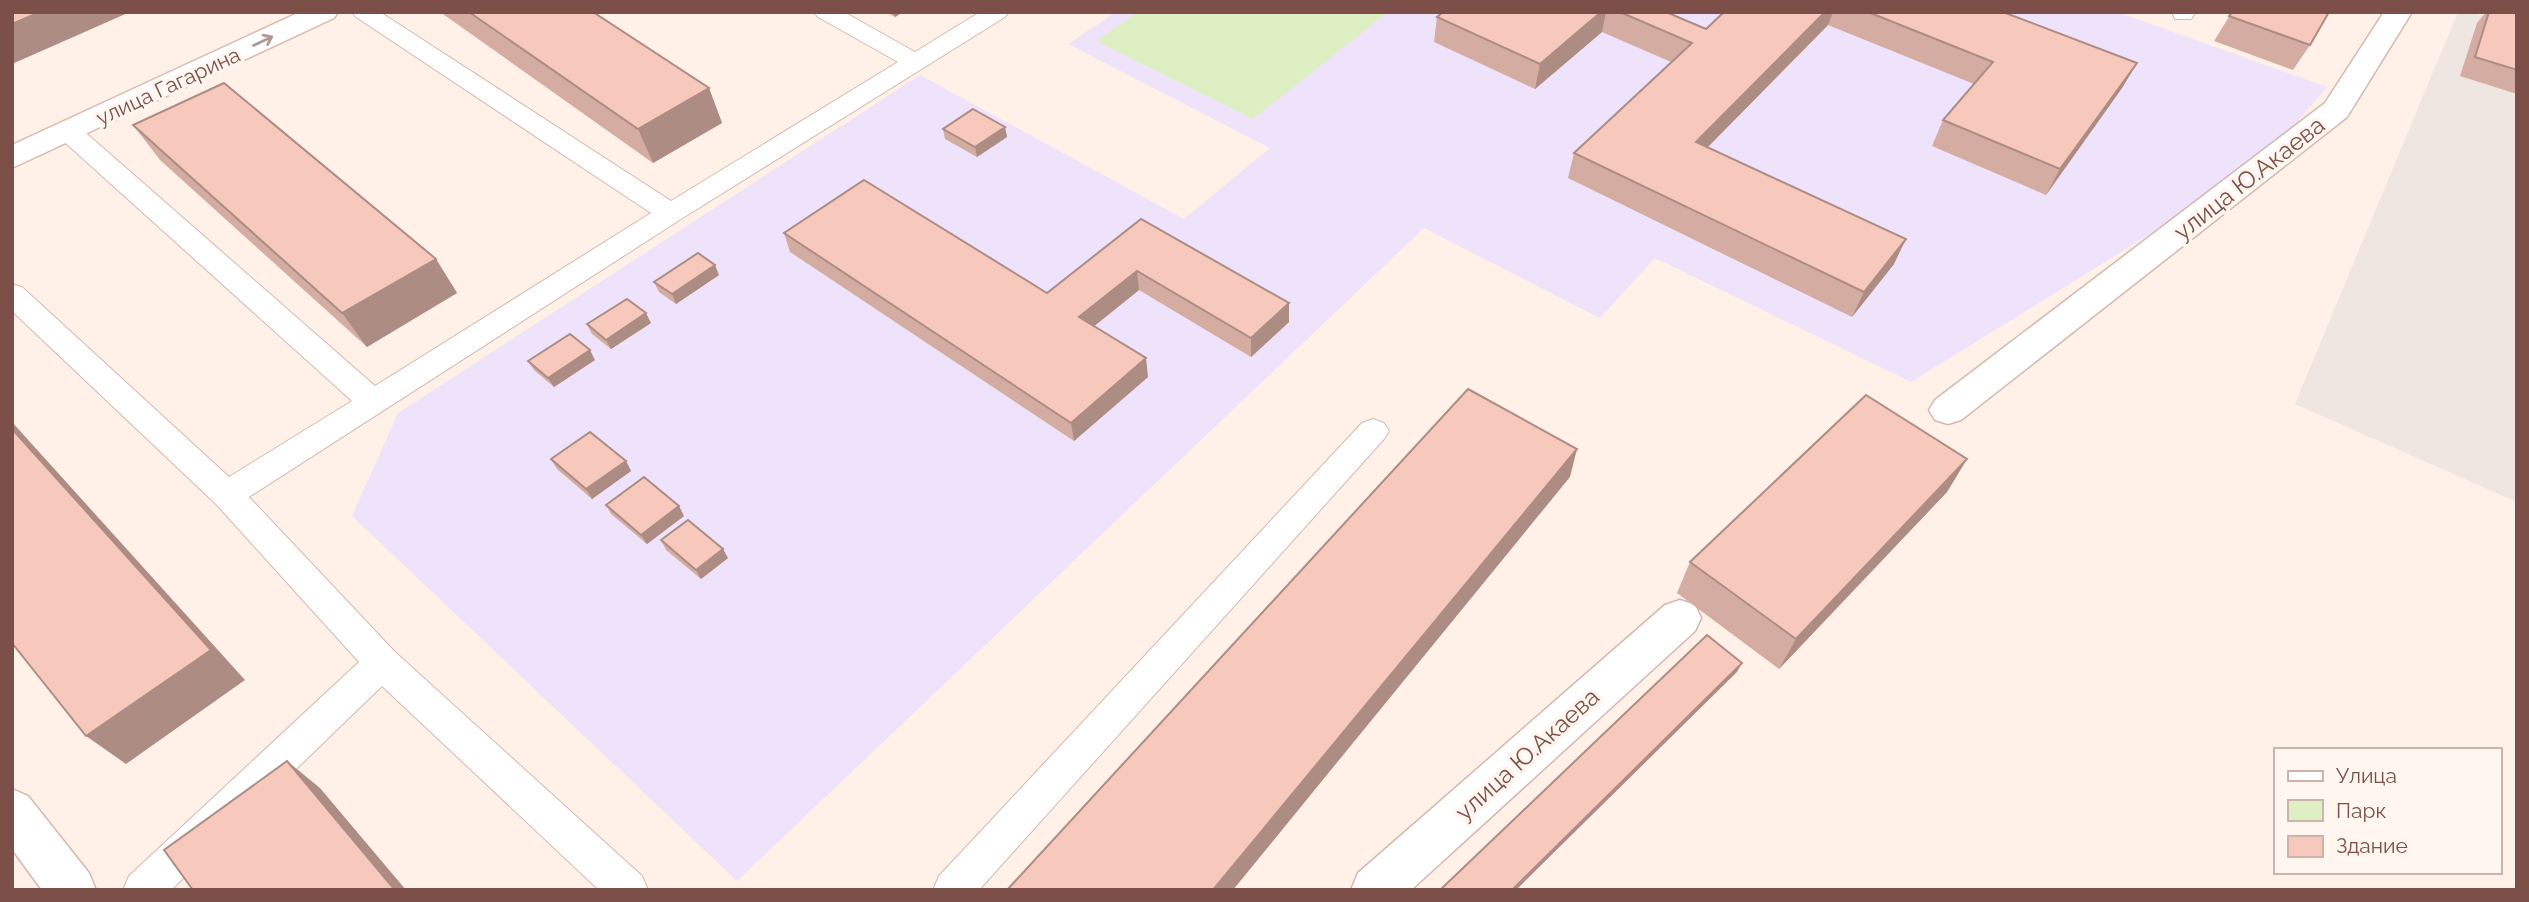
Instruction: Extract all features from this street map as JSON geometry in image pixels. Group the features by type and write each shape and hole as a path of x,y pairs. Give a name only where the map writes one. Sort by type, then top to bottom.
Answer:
{"street":[{"name":"улица Гагарина","path":"12,131 270,12"},
{"name":"улица Гагарина","path":"12,158 324,12"},
{"name":"улица Ю.Акаева","path":"1948,410 2336,110 2398,12"},
{"name":"улица Ю.Акаева","path":"1375,890 1679,618"},
{"path":"12,811 72,890"}],"lane":[{"path":"364,12 671,213"},
{"path":"826,12 915,62"},
{"path":"227,495 671,213 997,12"},
{"path":"69,132 374,403"},
{"path":"12,294 227,495 382,663 628,890"},
{"path":"953,890 1373,431"},
{"path":"143,890 382,663"}],"shaded area":[{"path":"1116,12 2117,12 2327,87 2257,168 1911,382 1655,258 1600,318 1424,228 737,881 352,516 398,413 920,75 1184,219 1270,148 1068,44"},
{"path":"2458,12 2470,12 2517,27 2517,502 2295,404"}],"green space":[{"path":"1138,12 1388,12 1253,119 1096,41"}],"building":[{"path":"12,12 40,12 12,24"},
{"path":"469,12 593,12 709,88 638,129"},
{"path":"1443,12 1601,12 1540,64 1437,17"},
{"path":"1620,12 1666,12 1706,29 1724,12 1825,12 1696,142 1906,239 1864,292 1574,153 1692,43"},
{"path":"1868,12 2003,12 2137,63 2060,169 1943,120 1993,62"},
{"path":"2232,12 2329,12 2310,45 2229,16"},
{"path":"2489,12 2517,12 2517,70 2475,57"},
{"path":"224,83 436,259 342,313 133,125"},
{"path":"973,109 1005,127 975,147 943,129"},
{"path":"864,180 1047,293 1141,219 1289,303 1251,338 1137,271 1079,317 1146,358 1071,423 784,233"},
{"path":"698,253 715,265 672,294 654,282"},
{"path":"627,299 646,313 606,340 587,324"},
{"path":"570,334 590,350 548,378 528,361"},
{"path":"1468,389 1577,449 1213,890 1007,890"},
{"path":"1866,395 1967,459 1796,639 1690,562"},
{"path":"12,429 211,650 86,736 12,643"},
{"path":"590,432 626,461 586,489 551,459"},
{"path":"644,477 679,506 641,535 606,505"},
{"path":"688,520 723,549 696,570 661,540"},
{"path":"1707,635 1742,663 1512,890 1440,890"},
{"path":"287,761 395,890 193,890 164,850"}]}
